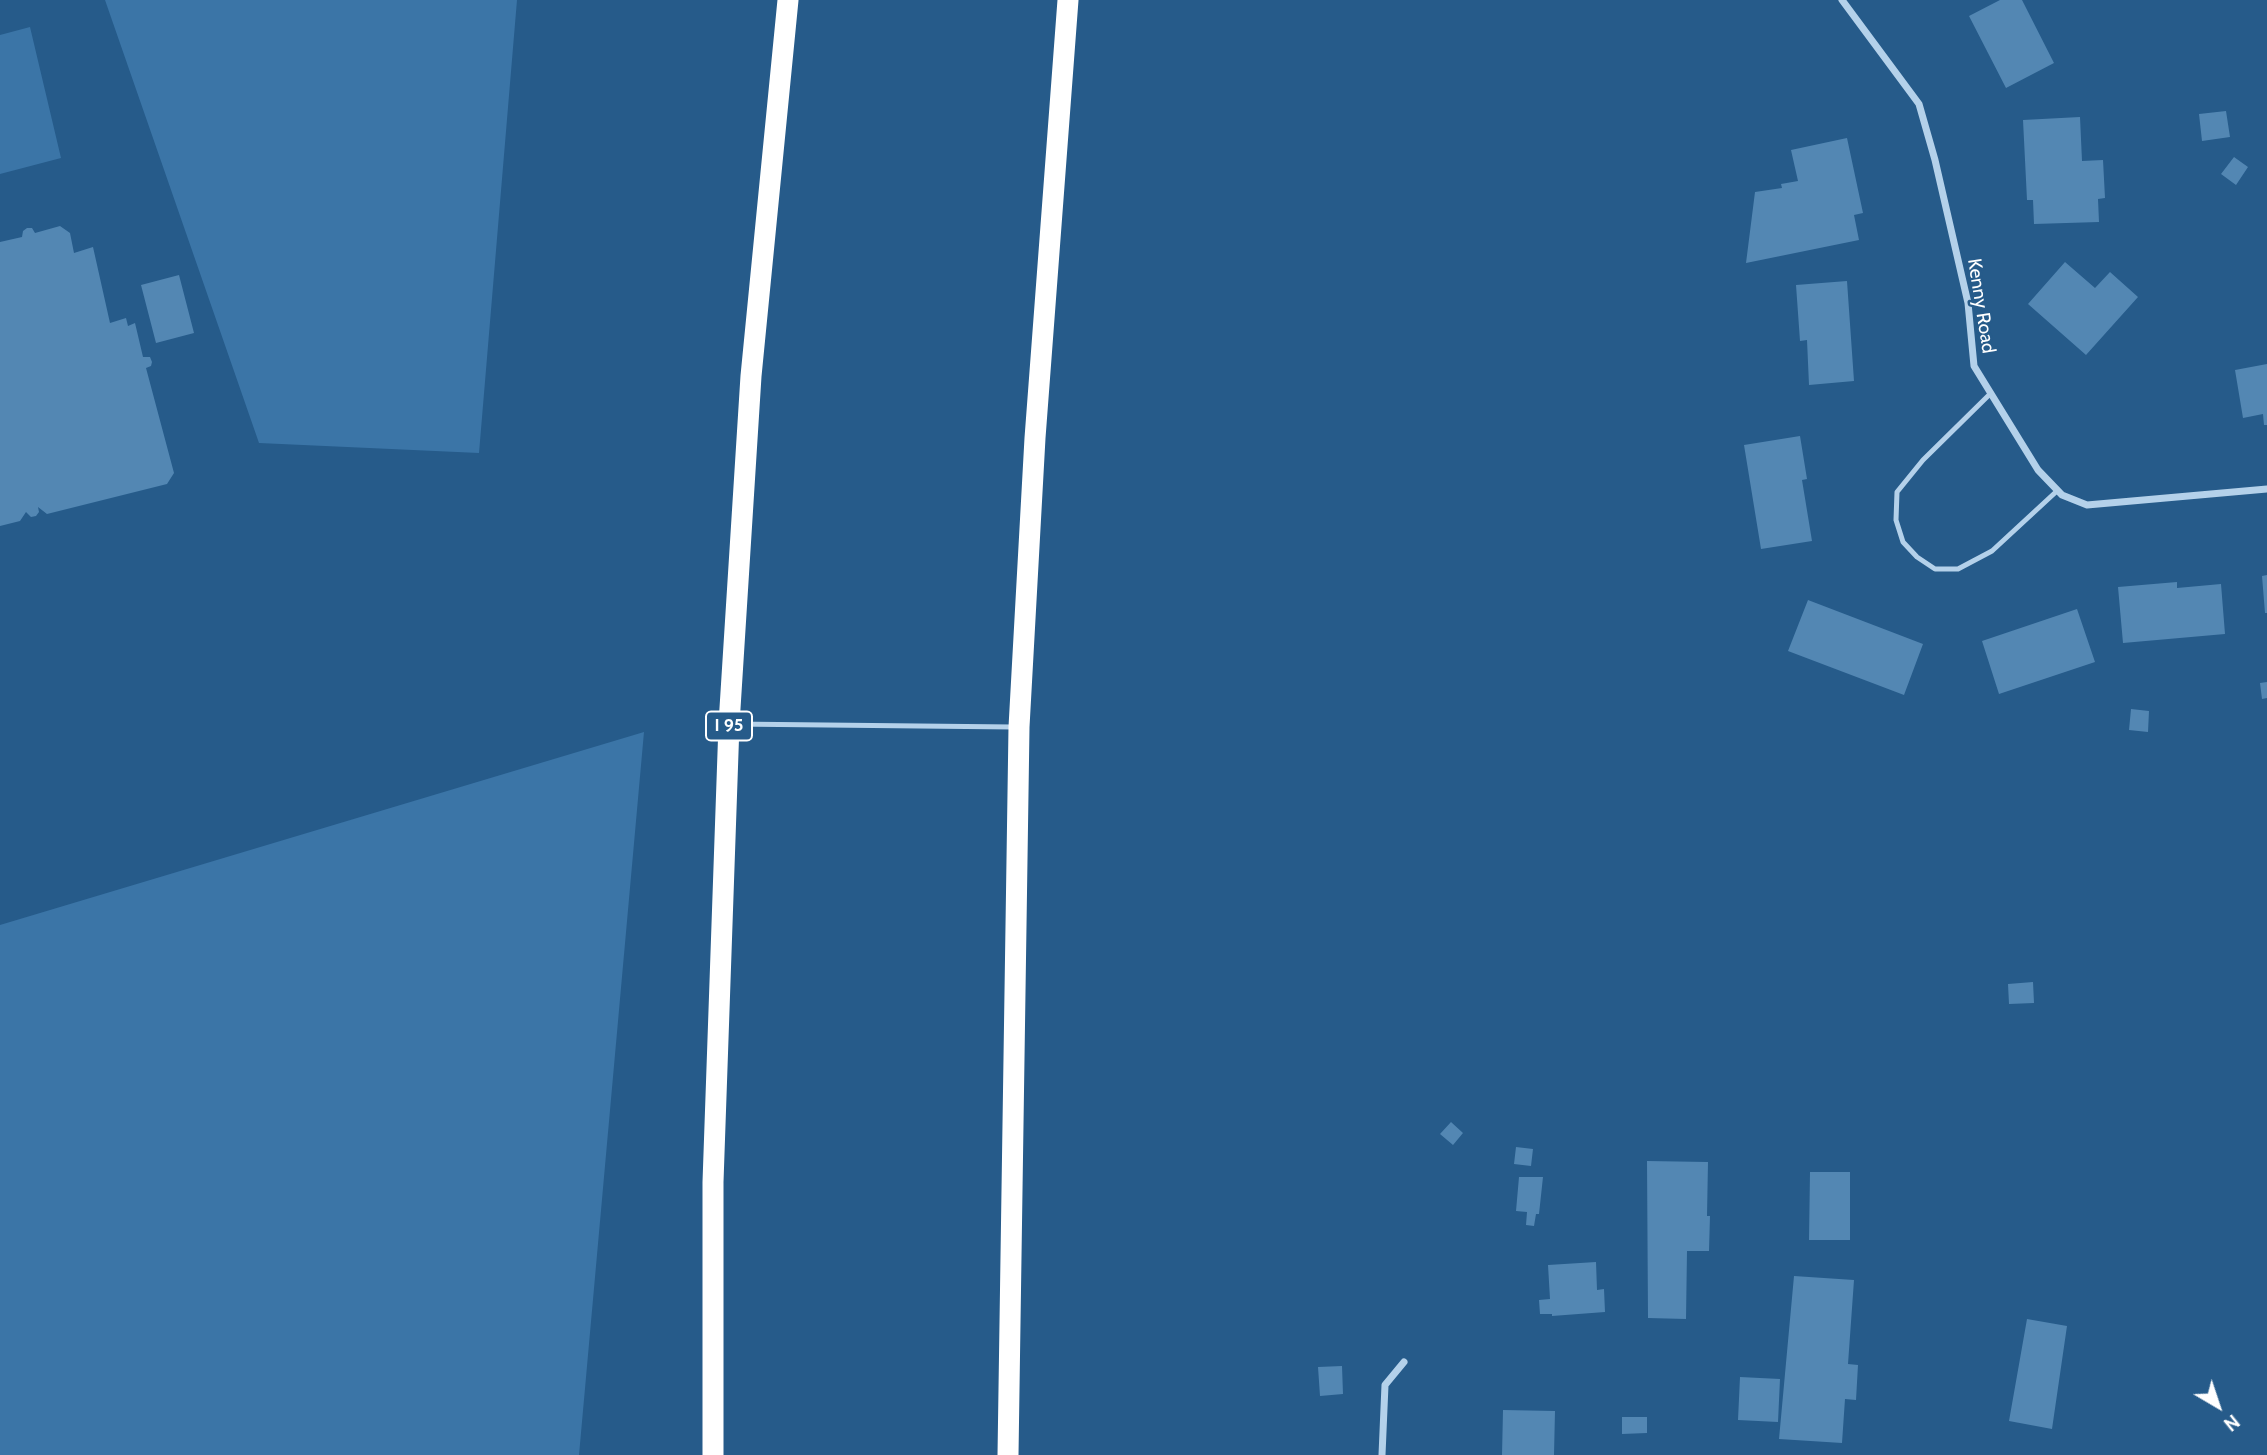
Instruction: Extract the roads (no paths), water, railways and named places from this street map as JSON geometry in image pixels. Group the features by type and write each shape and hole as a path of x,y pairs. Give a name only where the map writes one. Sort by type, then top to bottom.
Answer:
{"highway":[{"name":"I 95","path":"713,1455 713,1182 729,724 751,376 788,0"},
{"path":"1008,1455 1019,727 1035,438 1068,0"}],"street":[{"name":"Kenny Road","path":"1842,0 1919,104 1935,160 1968,303 1975,366 2038,470 2062,495 2087,505 2267,489"},
{"path":"1382,1455 1385,1385 1404,1362"}],"lane":[{"path":"1991,392 1923,460 1897,492 1896,520 1903,542 1917,557 1935,569 1958,569 1992,551 2058,490"},
{"path":"729,724 1019,727"}]}
